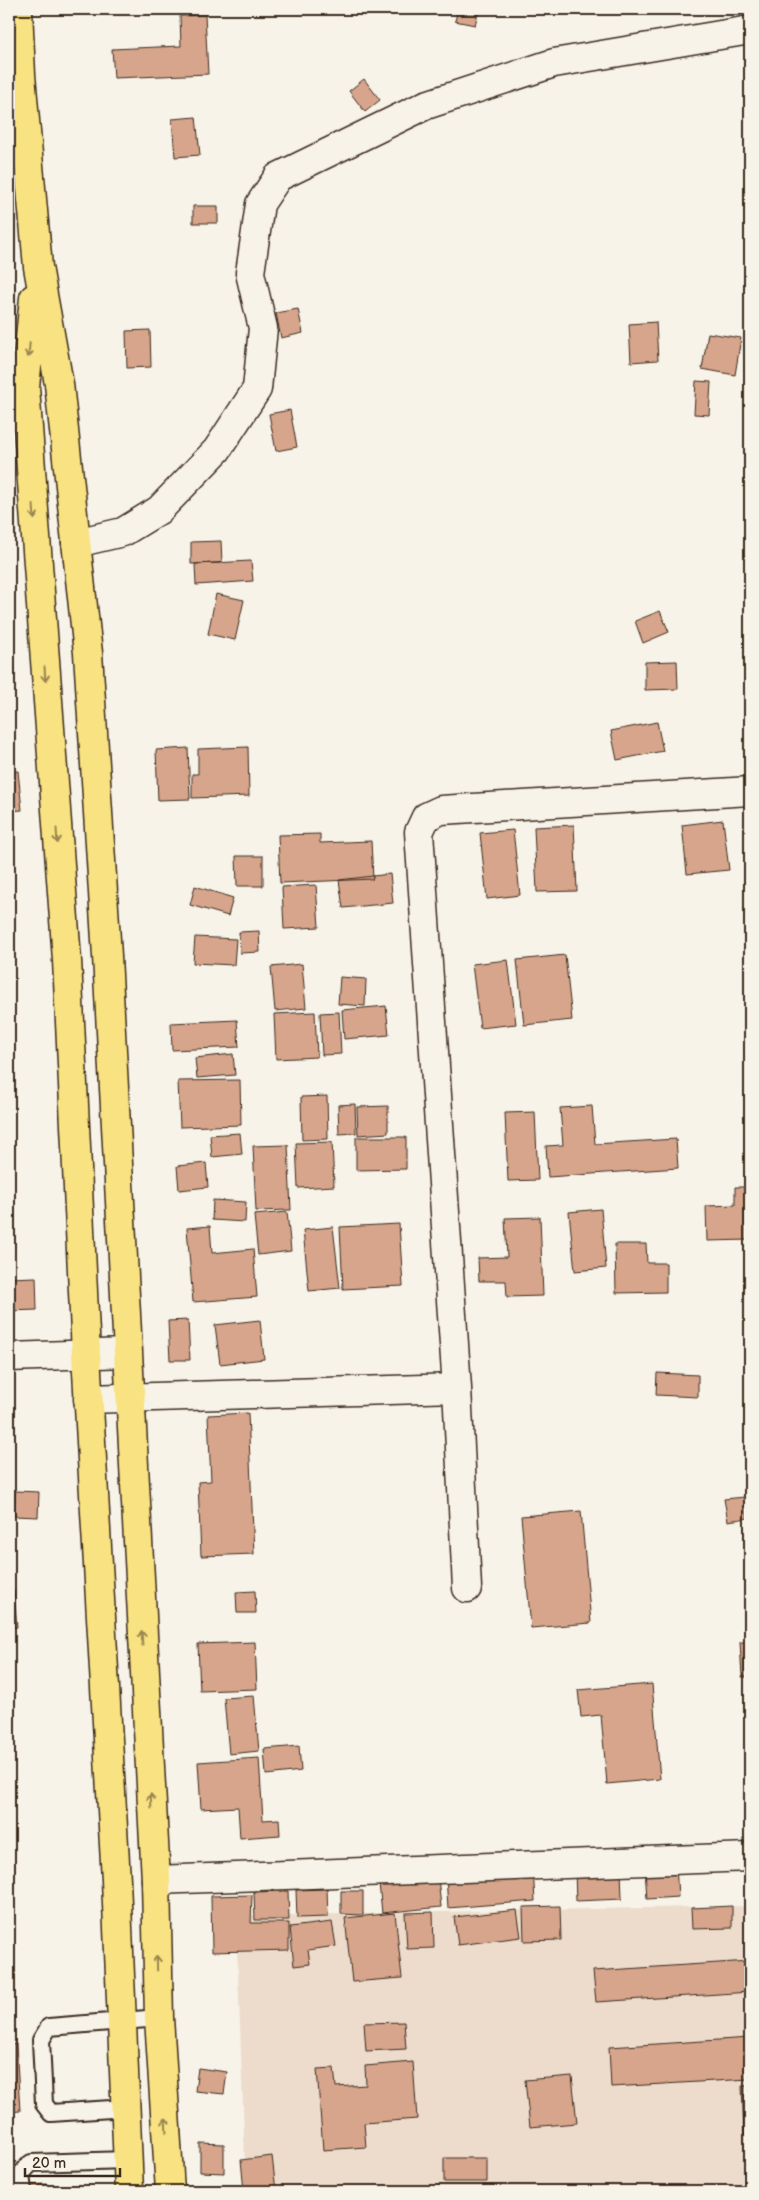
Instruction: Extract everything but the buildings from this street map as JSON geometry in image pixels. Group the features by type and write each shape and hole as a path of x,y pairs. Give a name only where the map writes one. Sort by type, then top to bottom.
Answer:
{"main road":[{"path":"18,9 15,76 38,267 59,384 88,653 108,956 129,1398 156,1880 158,2018 170,2191"},
{"path":"38,267 25,387 67,960 88,1400 123,2020 129,2191"}],"street":[{"path":"76,543 123,532 160,510 217,450 257,389 263,328 250,273 260,204 278,177 426,105 554,62 750,30"},
{"path":"466,1588 457,1388 419,832 426,817 441,810 750,791"},
{"path":"9,1357 127,1354"},
{"path":"88,1400 457,1388"},
{"path":"156,1880 750,1857"}],"lane":[{"path":"126,2108 52,2114 44,2104 40,2040 49,2027 158,2018"},
{"path":"23,2191 21,2174 31,2163 127,2160"}],"shaded area":[{"path":"750,1906 750,2191 246,2191 236,1916"}]}
